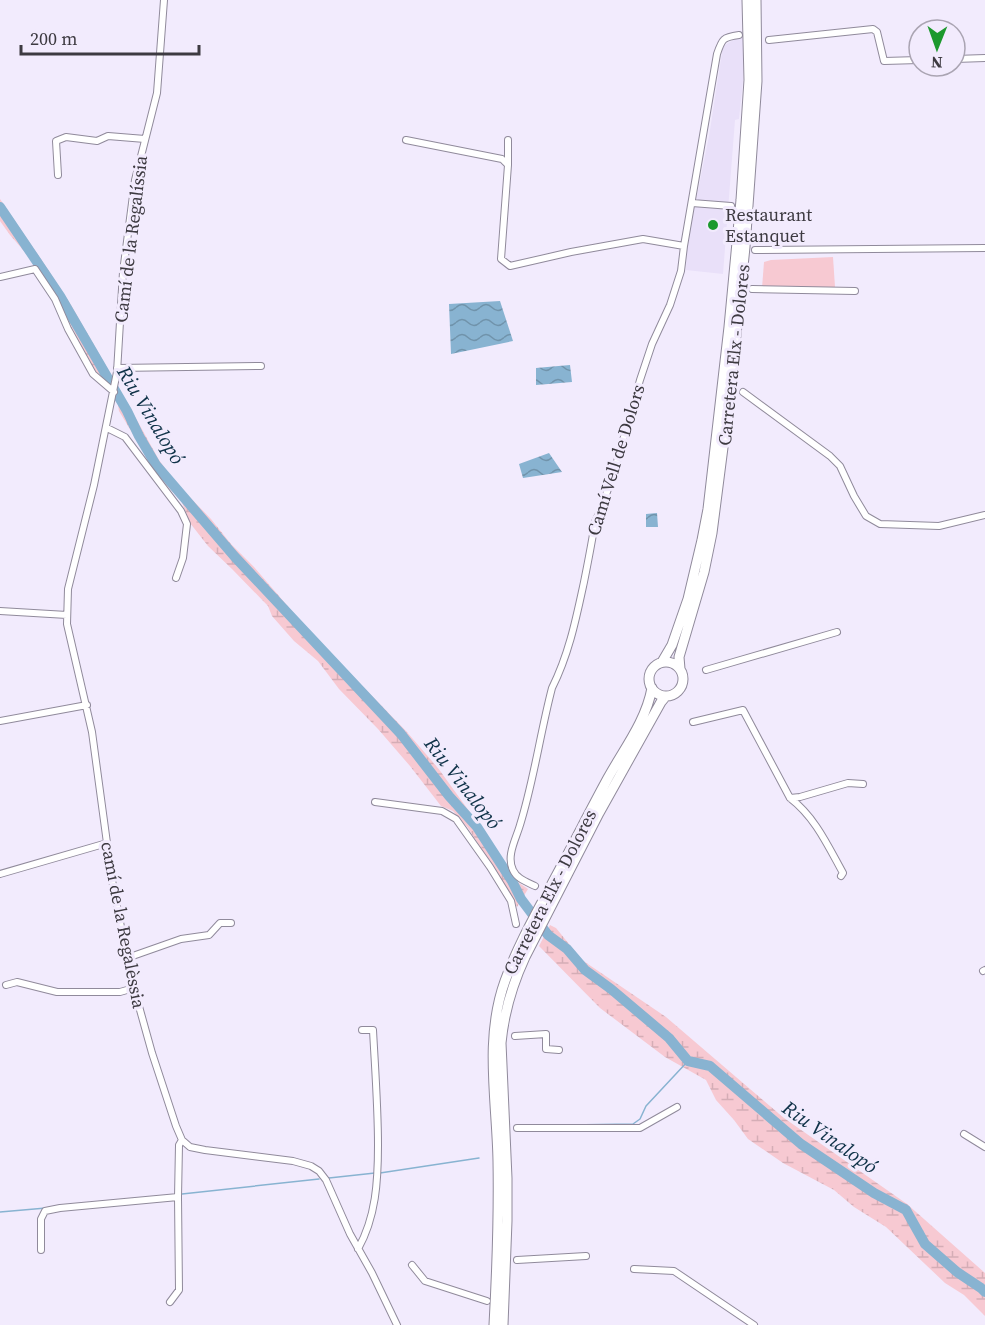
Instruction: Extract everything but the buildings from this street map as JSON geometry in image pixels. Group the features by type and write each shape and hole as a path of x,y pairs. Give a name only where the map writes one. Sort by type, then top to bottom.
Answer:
{"main road":[{"name":"Carretera Elx - Dolores","path":"662,662 672,645 688,599 709,498 728,338 741,200 748,80 747,0"},
{"name":"Carretera Elx - Dolores","path":"680,669 680,657 704,572 712,533 730,393 745,247 757,81 756,0"},
{"path":"670,662 680,669 683,681 676,693 666,696 656,693 649,682 651,672 657,664 670,662"},
{"name":"Carretera Elx - Dolores","path":"494,1325 499,1200 493,1041 500,996 609,777 645,712 652,688"},
{"name":"Carretera Elx - Dolores","path":"549,899 666,696"},
{"name":"Carretera Elx - Dolores","path":"502,1325 507,1178 501,1043 510,994 526,945"}],"street":[{"name":"Camí de la Regalíssia","path":"113,394 117,370 123,272 135,180 157,93 164,0"},
{"path":"769,40 873,29 877,32 884,61 907,60"},
{"name":"Camí Vell de Dolors","path":"535,886 518,878 512,869 510,859 528,799 552,688 568,651 577,616 595,522 614,472 652,344 670,304 681,271 717,54 721,42 727,36 739,35"},
{"path":"967,59 985,58"},
{"path":"58,175 56,141 66,137 97,141 108,136 145,139"},
{"path":"406,140 502,159 507,165"},
{"path":"508,140 501,259 510,266 643,239 684,246"},
{"path":"692,203 731,207"},
{"path":"755,250 985,248"},
{"path":"0,277 35,268 55,299 68,329 93,374 113,394"},
{"path":"752,289 855,291"},
{"path":"117,370 261,366"},
{"path":"743,392 830,456 840,466 866,516 880,524 939,526 985,515"},
{"name":"camí de la Regalèssia","path":"113,394 94,485 68,589 67,624 92,732 112,880 127,958 152,1053 182,1140"},
{"path":"107,428 125,436 181,511 187,524 183,558 176,578"},
{"path":"0,611 67,615"},
{"path":"706,670 837,632"},
{"path":"0,721 87,705"},
{"path":"693,722 743,710 790,798 820,832 843,873 841,876"},
{"path":"790,798 848,783 863,784"},
{"path":"375,802 442,811 456,819 511,901 516,924"},
{"path":"0,874 107,843"},
{"path":"127,958 181,939 209,934 220,923 231,922"},
{"path":"6,985 17,982 57,992 120,992 134,988"},
{"path":"358,1249 365,1236 375,1205 378,1172 378,1119 373,1030 362,1030"},
{"path":"515,1036 546,1034 546,1049 559,1050"},
{"path":"517,1128 640,1128 677,1107"},
{"path":"964,1134 985,1147"},
{"path":"170,1302 179,1290 179,1145 182,1140 190,1147 293,1161 319,1171 326,1180 350,1234 397,1325"},
{"path":"41,1250 41,1218 45,1211 178,1197"},
{"path":"517,1260 586,1256"},
{"path":"412,1265 425,1281 488,1300"},
{"path":"634,1269 674,1271 754,1325"}],"shaded area":[{"path":"743,37 743,81 739,119 735,120 723,274 686,270 687,245 709,136 723,46"}],"green space":[{"path":"0,199 71,305 109,371 109,383 94,370 37,266 0,221"},
{"path":"833,257 835,287 762,288 764,262"},
{"path":"121,393 159,460 176,483 211,519 310,632 406,731 438,768 516,881 528,889 517,907 468,828 453,811 441,806 410,766 339,689 318,661 294,641 272,616 268,606 208,546 190,523 181,500 151,464 119,411"},
{"path":"550,925 556,928 582,960 666,1017 784,1118 907,1204 985,1273 985,1316 964,1295 945,1283 886,1227 854,1207 834,1190 783,1163 748,1139 716,1100 706,1080 665,1057 600,1008 539,946"}],"water":[{"path":"500,301 513,341 451,354 449,304"},
{"path":"570,365 572,382 536,385 536,368"},
{"path":"549,453 562,472 523,478 519,464"},
{"path":"657,513 658,527 646,527 646,514"}],"waterway":[{"name":"Riu Vinalopó","path":"0,207 60,296 156,465 235,557 401,734 449,796 477,827 521,899 548,935 567,949 585,970 669,1038 688,1061 710,1066 801,1144 874,1193 906,1210 925,1244 957,1272 985,1292"},
{"path":"569,1125 633,1124 640,1119 646,1106 688,1061"},
{"path":"380,1173 479,1158"},
{"path":"329,1178 375,1173"},
{"path":"182,1194 319,1179"},
{"path":"0,1212 46,1208"}],"place":[{"name":"Restaurant Estanquet","path":"713,225"}]}
